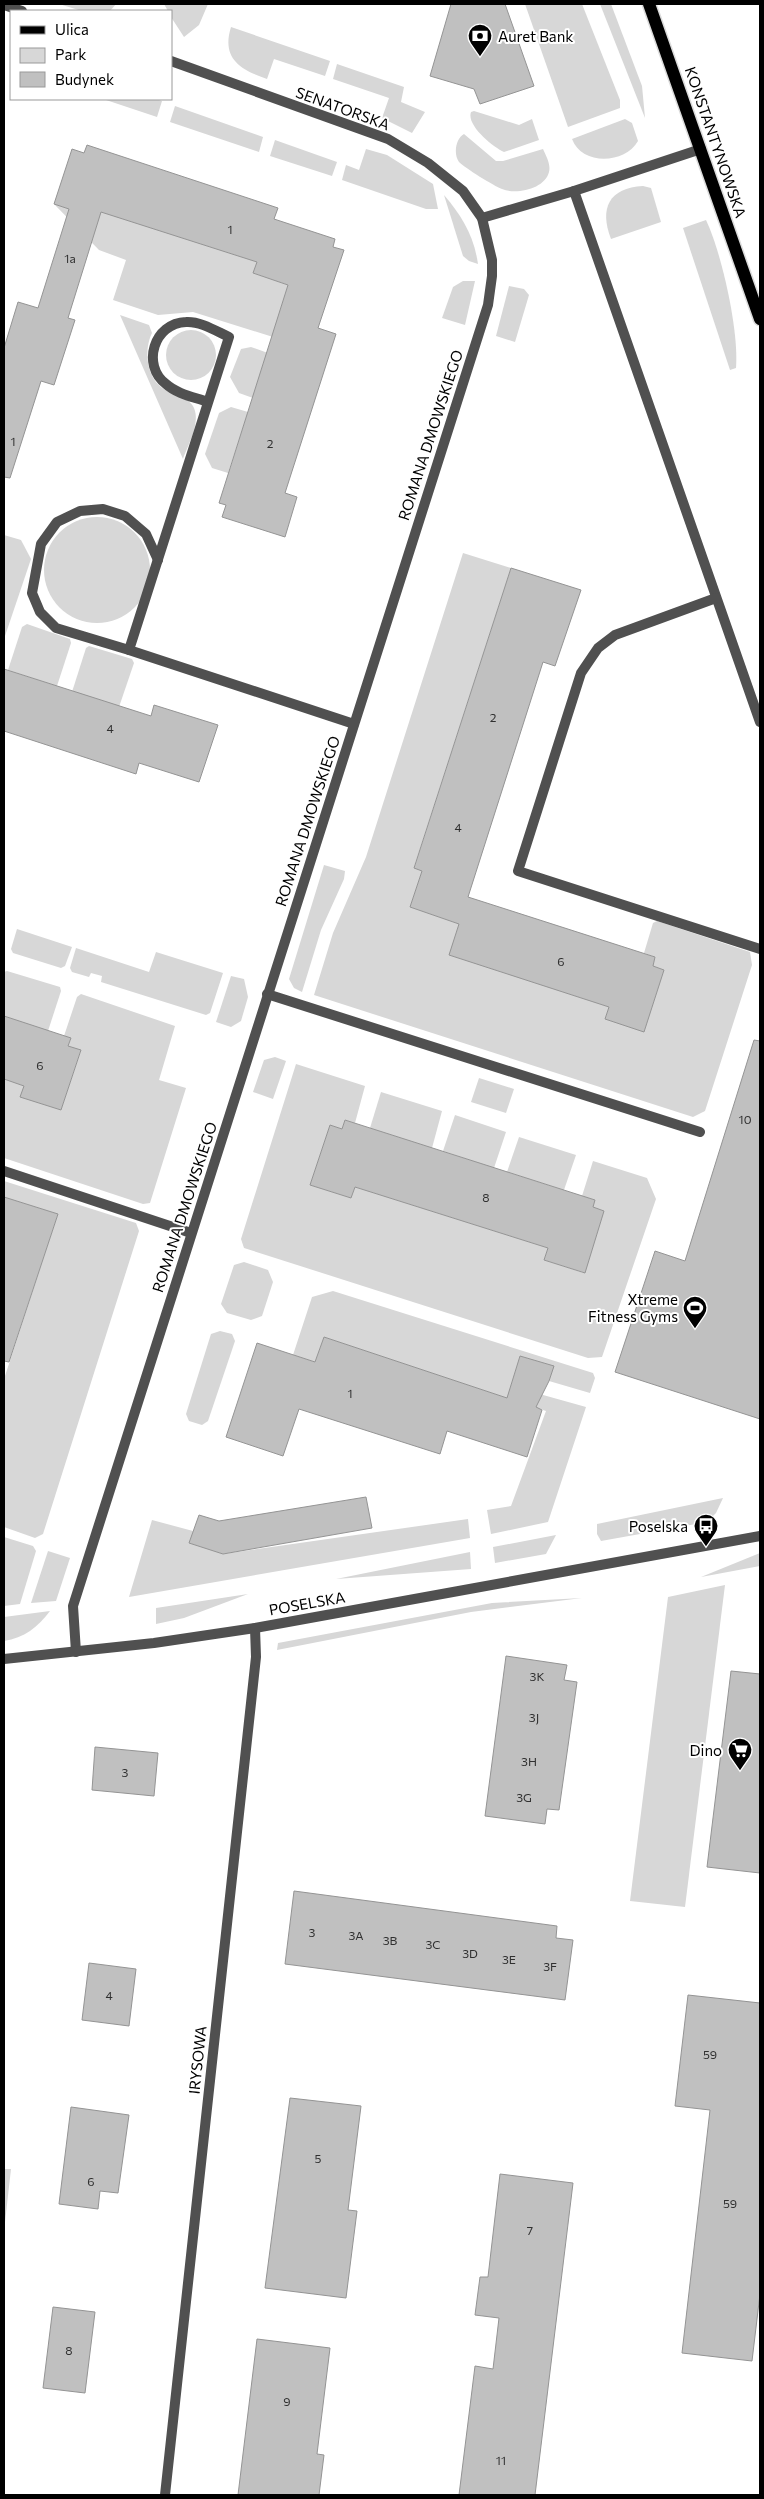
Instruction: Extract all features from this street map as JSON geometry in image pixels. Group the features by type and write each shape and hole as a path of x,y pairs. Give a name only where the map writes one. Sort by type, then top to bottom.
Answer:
{"main road":[{"name":"KONSTANTYNOWSKA","path":"649,4 702,149 760,319"}],"street":[{"path":"4,6 18,10"},
{"name":"SENATORSKA","path":"172,61 388,140 428,163 463,191 482,218"},
{"path":"482,218 574,191 702,149"},
{"path":"574,191 760,722"},
{"name":"ROMANA DMOWSKIEGO","path":"76,1652 73,1606 488,305 492,260 482,218"},
{"path":"129,650 158,560 229,336 198,323 174,324 166,328 156,340 152,362 156,373 164,383 173,389 208,402"},
{"path":"158,560 146,534 125,516 103,509 80,510 57,522 41,544 35,567 32,593 40,612 56,628 354,724"},
{"path":"716,598 615,635 598,648 582,673 518,871 760,949"},
{"path":"267,994 700,1132"},
{"path":"4,1171 191,1233"},
{"name":"POSELSKA","path":"4,1659 76,1652 255,1628 760,1536"},
{"name":"IRYSOWA","path":"165,2495 256,1657 255,1628"}],"green space":[{"path":"59,4 116,4 111,10 79,10"},
{"path":"164,4 208,4 199,25 184,37 172,19 172,10 167,10"},
{"path":"525,4 582,4 620,100 620,108 568,127"},
{"path":"600,4 611,4 642,86 645,118"},
{"path":"231,27 330,61 325,76 274,59 267,79 249,72 236,62 231,55 229,38"},
{"path":"337,64 404,87 401,102 425,112 412,133 382,118 389,98 333,79"},
{"path":"106,100 162,101 157,117"},
{"path":"175,106 263,137 259,152 170,122"},
{"path":"474,111 519,125 532,119 539,140 504,152 487,141 476,129 471,117 471,112"},
{"path":"625,119 632,123 638,141 632,149 614,158 594,158 585,154 577,148 572,139"},
{"path":"464,134 496,161 503,161 543,149 548,160 549,172 542,183 529,189 508,191 498,187 473,172 457,159 456,147 459,139"},
{"path":"275,140 337,162 332,176 270,156"},
{"path":"366,149 387,155 433,184 438,209 426,209 342,180 346,165 359,170"},
{"path":"643,186 651,188 661,222 611,239 606,218 610,202 615,195 622,191"},
{"path":"444,195 470,235 478,264 469,261 463,256"},
{"path":"54,204 94,217 97,210 257,262 253,273 288,285 273,337 193,312 158,315 113,300 126,260 99,250"},
{"path":"706,220 718,252 732,314 735,334 736,368 730,370 683,228"},
{"path":"463,281 475,281 465,325 442,318 453,287"},
{"path":"509,286 524,289 529,295 515,342 496,336"},
{"path":"120,315 149,325 152,333 149,339 147,354 152,376 165,390 186,399 193,406 196,423 183,459"},
{"path":"186,330 196,330 209,337 216,350 216,360 209,373 196,380 186,380 177,376 170,369 166,360 166,350 170,341 177,334"},
{"path":"251,347 268,353 253,398 239,393 230,377 241,349"},
{"path":"231,407 248,412 228,473 212,468 205,454 219,413"},
{"path":"97,517 117,521 134,533 146,550 150,570 146,590 134,607 117,619 97,623 77,619 60,607 48,590 44,570 48,550 60,533 77,521"},
{"path":"4,535 21,540 31,559 4,639"},
{"path":"463,553 511,568 414,867 422,871 410,907 459,924 450,955 609,1007 605,1019 644,1031 664,970 653,966 655,957 644,953 653,923 657,921 750,952 752,965 705,1111 693,1117 314,995 333,933 366,857"},
{"path":"27,624 70,639 71,643 57,686 8,670 22,627"},
{"path":"89,646 132,659 134,663 119,707 72,692 86,648"},
{"path":"324,865 345,871 344,879 321,930 302,992 294,988 289,979"},
{"path":"17,929 72,947 65,966 61,968 13,953 11,949"},
{"path":"76,948 149,972 156,952 223,973 210,1013 206,1015 101,982 102,976 91,973 89,977 72,972 70,968"},
{"path":"7,971 60,987 61,991 48,1031 4,1016 4,972"},
{"path":"231,976 244,979 248,997 241,1021 231,1027 216,1022"},
{"path":"81,994 175,1026 159,1080 186,1088 150,1203 143,1204 4,1158 4,1079 24,1086 21,1097 61,1110 81,1051 68,1046 71,1039 64,1036 77,997"},
{"path":"275,1057 286,1061 273,1099 253,1092 264,1060"},
{"path":"296,1064 365,1086 355,1123 345,1120 342,1129 330,1125 310,1185 351,1198 355,1187 548,1248 544,1260 584,1273 604,1211 593,1207 595,1200 582,1196 593,1161 647,1178 656,1199 602,1357 588,1358 244,1248 241,1239"},
{"path":"479,1078 514,1089 506,1113 471,1102"},
{"path":"381,1092 442,1111 432,1148 370,1128"},
{"path":"455,1115 506,1132 494,1168 443,1151"},
{"path":"519,1137 576,1155 564,1190 507,1172"},
{"path":"4,1181 136,1223 139,1231 43,1534 35,1538 4,1527 4,1379 58,1214 4,1197"},
{"path":"244,1262 268,1270 273,1282 262,1316 251,1320 227,1313 221,1304 234,1265"},
{"path":"333,1291 593,1373 595,1378 590,1393 549,1381 553,1366 520,1356 511,1386 586,1407 548,1522 491,1534 487,1510 511,1506 546,1411 324,1337 315,1362 293,1355 312,1297"},
{"path":"220,1331 232,1334 235,1341 208,1421 202,1425 189,1421 186,1414 211,1334"},
{"path":"723,1498 716,1513 707,1522 601,1541 597,1534 597,1524"},
{"path":"468,1519 470,1538 129,1597 152,1520 193,1531 190,1543 223,1554"},
{"path":"556,1535 546,1554 495,1563 493,1547"},
{"path":"4,1537 33,1546 36,1551 20,1604 4,1606"},
{"path":"48,1551 70,1558 56,1601 31,1603"},
{"path":"470,1552 471,1569 336,1579"},
{"path":"760,1553 760,1566 701,1577"},
{"path":"725,1585 685,1907 630,1901 668,1597"},
{"path":"248,1594 184,1618 156,1624 156,1608"},
{"path":"582,1598 471,1612 277,1650 278,1643 492,1603"},
{"path":"50,1611 30,1631 11,1640 4,1641 4,1617"},
{"path":"4,2169 11,2169 4,2231"}],"building":[{"name":"Auret Bank","path":"451,4 505,4 534,86 480,104 474,89 430,76"},
{"path":"87,145 278,208 274,219 335,239 333,247 344,250 318,328 336,334 285,493 297,497 285,537 222,517 226,505 219,503 288,285 253,273 257,262 101,212 68,318 75,320 54,385 41,381 10,478 4,477 4,348 18,302 38,308 69,209 54,204 72,149 84,153"},
{"path":"511,568 581,590 555,666 543,662 468,897 655,957 653,966 664,970 644,1032 605,1019 609,1007 449,955 459,924 410,907 422,871 414,868"},
{"path":"4,669 151,716 154,705 218,725 199,782 139,763 136,774 4,731"},
{"path":"4,1016 71,1038 68,1046 81,1050 61,1110 20,1097 24,1086 4,1079"},
{"name":"Xtreme Fitness Gyms","path":"754,1040 760,1041 760,1419 615,1372 655,1251 685,1261"},
{"path":"345,1120 595,1200 593,1207 604,1211 585,1273 544,1260 548,1248 355,1187 351,1198 310,1185 330,1125 342,1129"},
{"path":"4,1197 58,1214 9,1362 4,1361"},
{"path":"324,1337 507,1398 520,1356 554,1366 536,1407 542,1410 527,1457 447,1431 440,1454 299,1409 283,1456 226,1437 257,1343 315,1362"},
{"path":"366,1497 372,1528 223,1554 189,1543 199,1515 219,1521"},
{"path":"506,1656 567,1665 564,1680 577,1682 559,1810 547,1809 545,1824 485,1816"},
{"name":"Dino","path":"731,1671 760,1674 760,1873 707,1867"},
{"path":"95,1747 158,1753 154,1796 92,1790"},
{"path":"294,1891 557,1926 556,1938 573,1940 565,2000 285,1964"},
{"path":"89,1963 136,1969 129,2026 82,2020"},
{"path":"688,1995 760,2003 760,2294 752,2361 682,2353 710,2110 675,2106"},
{"path":"290,2098 361,2106 348,2210 357,2211 346,2298 265,2288"},
{"path":"71,2107 129,2115 118,2193 100,2191 98,2209 59,2204"},
{"path":"500,2174 573,2183 535,2495 459,2495 475,2366 493,2369 499,2318 475,2315 480,2277 488,2277"},
{"path":"53,2307 95,2312 85,2393 43,2388"},
{"path":"257,2339 330,2348 317,2454 324,2455 319,2495 238,2495"}],"place":[{"name":"Auret Bank","path":"480,57"},
{"name":"Xtreme Fitness Gyms","path":"695,1329"},
{"name":"Poselska","path":"706,1547"},
{"name":"Dino","path":"740,1771"}]}
